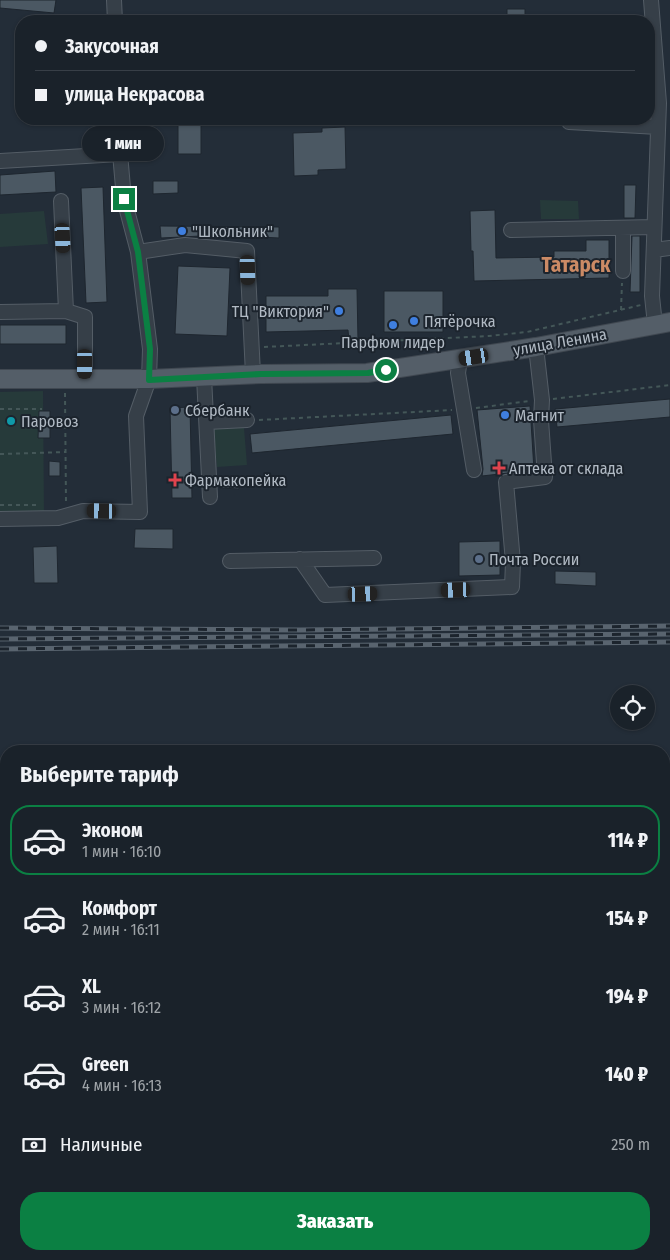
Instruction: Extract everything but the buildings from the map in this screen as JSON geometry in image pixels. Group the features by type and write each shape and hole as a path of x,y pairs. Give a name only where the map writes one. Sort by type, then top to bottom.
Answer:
{"main road":[{"name":"улица Ленина","path":"0,379 149,380 252,374 368,373 536,348 663,323"}],"street":[{"path":"114,0 114,15"},
{"path":"651,0 651,15"},
{"path":"655,78 664,103 658,127 663,184 654,227 653,302 663,323"},
{"path":"0,519 58,518 83,511 140,512 136,416 149,380 150,349 138,252 124,199 118,125"},
{"path":"622,125 658,127"},
{"path":"0,160 120,154"},
{"path":"61,202 66,311"},
{"path":"511,230 654,227"},
{"path":"623,228 623,271"},
{"path":"138,252 185,245 247,251 252,374"},
{"path":"654,250 670,248"},
{"path":"0,312 66,311 85,317 85,380"},
{"path":"300,559 325,595 512,587 513,562 506,482 545,477 541,420 542,400 536,348"},
{"path":"460,359 458,373 474,470"},
{"path":"204,377 210,497"},
{"path":"207,422 247,420"},
{"path":"230,561 374,558"}],"path":[{"path":"622,310 623,271"},
{"path":"251,348 489,336 527,332 653,302"},
{"path":"64,379 66,516"},
{"path":"0,409 42,409"},
{"path":"0,454 66,452"},
{"path":"0,505 38,505"}],"green space":[{"path":"540,200 578,201 579,219 541,219"},
{"path":"44,211 48,244 0,247 0,214"},
{"path":"43,391 44,514 0,514 0,392"},
{"path":"244,428 247,465 217,467 213,429"}],"railway":[{"path":"0,628 300,630 670,626"},
{"path":"0,639 670,634"},
{"path":"0,649 670,642"}],"place":[{"name":"\"Школьник\"","path":"182,231"},
{"name":"ТЦ \"Виктория\"","path":"339,311"},
{"name":"Пятёрочка","path":"414,321"},
{"name":"Парфюм лидер","path":"393,325"},
{"name":"Сбербанк","path":"175,410"},
{"name":"Магнит","path":"505,415"},
{"name":"Паровоз","path":"11,421"},
{"name":"Аптека от склада","path":"499,468"},
{"name":"Фармакопейка","path":"175,480"},
{"name":"Почта России","path":"479,559"}],"district":[{"name":"Татарск","path":"576,265"}],"route":[{"path":"124,199 138,252 150,349 149,380 261,374 368,373 386,370"}]}
